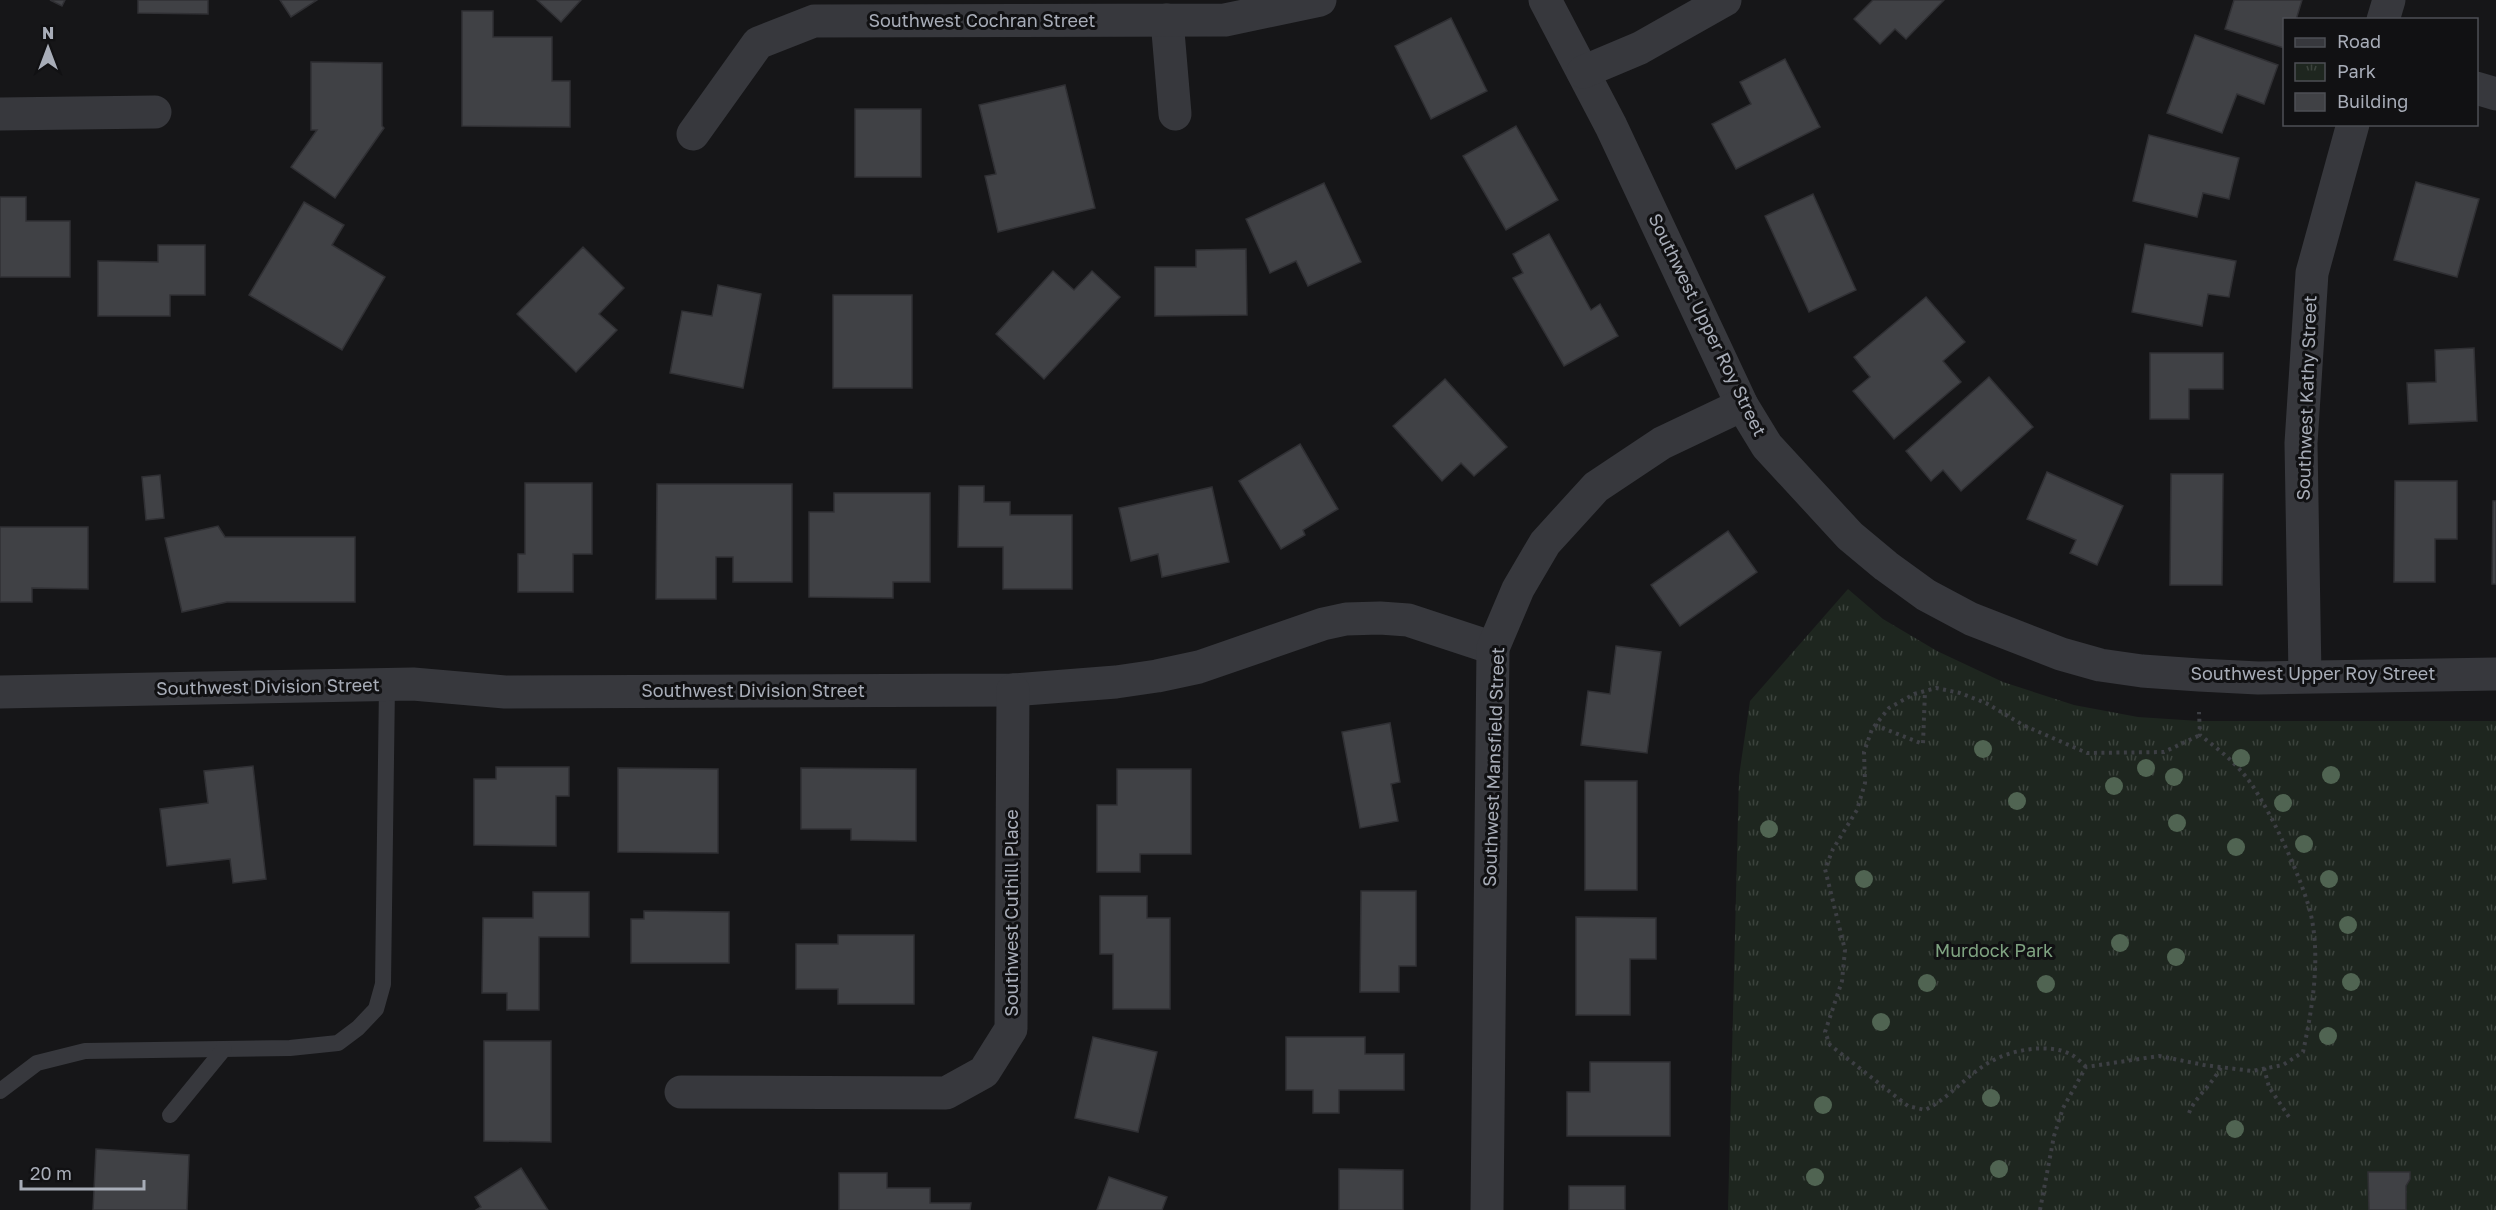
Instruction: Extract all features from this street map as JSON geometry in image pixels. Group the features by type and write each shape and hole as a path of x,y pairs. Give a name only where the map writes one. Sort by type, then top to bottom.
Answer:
{"street":[{"name":"Southwest Cochran Street","path":"693,134 758,43 814,21 1225,20 1320,0"},
{"name":"Southwest Upper Roy Street","path":"1545,0 1616,136 1742,405 1767,446 1851,536 1926,596 1971,619 2034,644 2100,665 2142,671 2258,678 2496,674"},
{"path":"1583,72 1640,48 1725,0"},
{"path":"2384,18 2389,0"},
{"path":"1167,20 1175,114"},
{"path":"2478,89 2496,94"},
{"path":"0,114 155,112"},
{"name":"Southwest Kathy Street","path":"2305,676 2301,443 2312,273 2352,126"},
{"name":"Southwest Mansfield Street","path":"1487,1210 1493,648 1518,589 1545,543 1596,487 1662,443 1742,405"},
{"name":"Southwest Division Street","path":"0,692 413,684 505,692 1013,690 1116,682 1157,676 1199,667 1323,624 1346,619 1408,620 1493,648"},
{"name":"Southwest Cuthill Place","path":"681,1092 946,1093 984,1072 1011,1029 1013,690"}],"lane":[{"path":"0,1091 37,1063 85,1051 290,1048 338,1043 358,1028 375,1009 383,984 387,685"},
{"path":"170,1115 224,1049"}],"path":[{"path":"2199,675 2200,735 2242,772 2264,804 2300,885 2312,920 2314,968 2311,1017 2303,1052 2283,1065 2252,1071 2159,1056 2086,1067 2071,1054 2045,1047 2016,1052 1988,1063 1942,1101 1925,1110 1908,1106 1830,1046 1825,1032 1842,981 1845,950 1825,869 1833,849 1857,810 1865,783 1864,752 1875,725 1889,708 1914,694 1936,688 1977,700 2023,725 2087,753 2164,752 2200,735"},
{"path":"1875,725 1923,744 1925,691"},
{"path":"2040,1210 2054,1136 2063,1108 2086,1067"},
{"path":"2189,1113 2192,1106 2215,1080 2221,1067"},
{"path":"2264,1068 2270,1087 2289,1117"}],"green space":[{"name":"Murdock Park","path":"1848,589 1883,619 1937,651 2003,682 2074,705 2138,717 2199,721 2496,721 2496,1210 1728,1210 1739,776 1750,701"}],"building":[{"path":"50,0 65,0 62,6"},
{"path":"138,0 208,0 208,14 138,13"},
{"path":"280,0 317,0 291,17"},
{"path":"537,0 581,0 561,22"},
{"path":"1873,0 1944,0 1906,39 1895,29 1880,44 1854,19"},
{"path":"2234,0 2302,0 2297,18 2283,18 2283,48 2225,29"},
{"path":"462,11 493,11 493,37 552,37 552,81 570,81 570,127 462,126"},
{"path":"1451,18 1487,91 1431,119 1395,46"},
{"path":"2195,35 2278,65 2264,104 2237,94 2222,133 2167,113"},
{"path":"1785,59 1820,127 1736,169 1712,124 1751,104 1740,82"},
{"path":"311,62 382,63 382,126 384,128 335,198 291,167 317,130 311,130"},
{"path":"1065,85 1095,208 998,232 985,176 996,174 979,105"},
{"path":"855,109 921,109 921,177 855,177"},
{"path":"1516,126 1558,200 1506,230 1463,156"},
{"path":"2149,135 2239,158 2229,199 2203,193 2197,217 2133,201"},
{"path":"2416,182 2479,199 2457,277 2394,260"},
{"path":"1324,183 1361,262 1308,286 1296,261 1270,273 1246,219"},
{"path":"1813,194 1856,290 1809,312 1765,216"},
{"path":"0,197 26,197 26,221 70,221 70,277 0,277"},
{"path":"304,202 344,225 332,245 385,277 342,350 249,295"},
{"path":"1549,234 1591,310 1600,304 1618,336 1564,366 1513,278 1523,273 1513,254"},
{"path":"2145,244 2236,261 2229,297 2208,294 2202,326 2132,312"},
{"path":"158,245 205,245 205,295 170,295 170,316 98,316 98,261 158,262"},
{"path":"583,247 624,288 599,314 617,330 576,372 517,314"},
{"path":"1246,249 1247,315 1155,316 1155,267 1196,267 1196,250"},
{"path":"1053,271 1074,290 1092,271 1120,297 1044,379 996,334"},
{"path":"718,285 761,294 743,388 670,373 682,311 712,316"},
{"path":"833,295 912,295 912,388 833,388"},
{"path":"1926,297 1965,342 1943,361 1961,382 1894,439 1853,391 1870,377 1854,357"},
{"path":"2474,348 2477,421 2409,424 2407,383 2436,382 2435,350"},
{"path":"2150,353 2223,353 2223,389 2189,389 2189,419 2150,419"},
{"path":"1989,377 2033,427 1961,491 1943,470 1931,481 1906,451"},
{"path":"1445,379 1507,447 1474,476 1461,463 1442,481 1393,426"},
{"path":"1300,444 1338,509 1303,530 1305,535 1281,549 1239,481"},
{"path":"2047,472 2123,506 2097,565 2070,553 2076,540 2027,519"},
{"path":"2171,474 2223,474 2222,585 2170,585"},
{"path":"160,475 164,518 146,520 142,477"},
{"path":"2395,481 2457,481 2457,539 2435,539 2435,582 2394,582"},
{"path":"525,483 592,483 592,554 573,554 573,592 518,592 518,554 525,554"},
{"path":"657,484 792,484 792,582 733,582 733,557 716,557 716,599 656,599"},
{"path":"959,486 984,486 984,502 1010,502 1010,515 1072,515 1072,589 1003,589 1003,547 958,547"},
{"path":"1212,487 1229,562 1162,577 1158,554 1131,561 1119,508"},
{"path":"834,493 930,493 930,582 893,582 893,598 809,597 809,512 834,512"},
{"path":"2493,501 2496,501 2496,584 2492,584"},
{"path":"218,526 225,537 355,537 355,602 227,602 182,612 165,538"},
{"path":"0,527 88,527 88,589 32,588 32,602 0,602"},
{"path":"1728,531 1757,572 1680,626 1651,585"},
{"path":"1616,646 1661,652 1647,753 1581,745 1588,691 1610,694"},
{"path":"1390,723 1400,782 1391,784 1398,821 1360,828 1342,732"},
{"path":"253,766 266,879 233,883 230,859 167,866 160,809 208,803 204,771"},
{"path":"496,767 569,767 569,796 556,796 556,846 474,845 474,779 496,779"},
{"path":"618,768 718,769 718,853 618,852"},
{"path":"801,768 916,769 916,841 851,840 851,829 801,829"},
{"path":"1117,769 1191,769 1191,854 1140,854 1140,872 1097,872 1097,805 1117,805"},
{"path":"1585,781 1637,781 1637,890 1585,890"},
{"path":"1361,891 1416,891 1416,966 1399,966 1399,992 1360,992"},
{"path":"533,892 589,892 589,937 539,937 539,1010 507,1010 507,993 482,993 483,918 533,918"},
{"path":"1100,896 1147,896 1147,918 1170,918 1170,1009 1113,1009 1113,954 1100,954"},
{"path":"644,911 729,912 729,963 631,963 631,919 644,919"},
{"path":"1576,917 1656,918 1656,959 1630,959 1630,1015 1576,1015"},
{"path":"838,935 914,935 914,1004 838,1004 838,989 796,989 796,944 838,944"},
{"path":"1093,1037 1157,1052 1138,1132 1075,1118"},
{"path":"1286,1037 1365,1037 1365,1054 1404,1054 1404,1090 1339,1090 1339,1113 1313,1113 1313,1090 1286,1090"},
{"path":"484,1041 551,1041 551,1142 484,1141"},
{"path":"1590,1062 1670,1062 1670,1136 1567,1136 1567,1092 1590,1092"},
{"path":"96,1149 189,1155 187,1210 93,1210"},
{"path":"521,1168 548,1210 476,1210 481,1207 475,1197"},
{"path":"1339,1169 1403,1170 1403,1210 1339,1210"},
{"path":"2368,1172 2410,1172 2410,1179 2406,1186 2406,1210 2369,1210"},
{"path":"839,1173 887,1173 887,1188 930,1188 930,1203 971,1203 970,1210 839,1210"},
{"path":"1109,1177 1167,1197 1162,1210 1097,1210"},
{"path":"1569,1186 1625,1186 1625,1210 1569,1210"}]}
